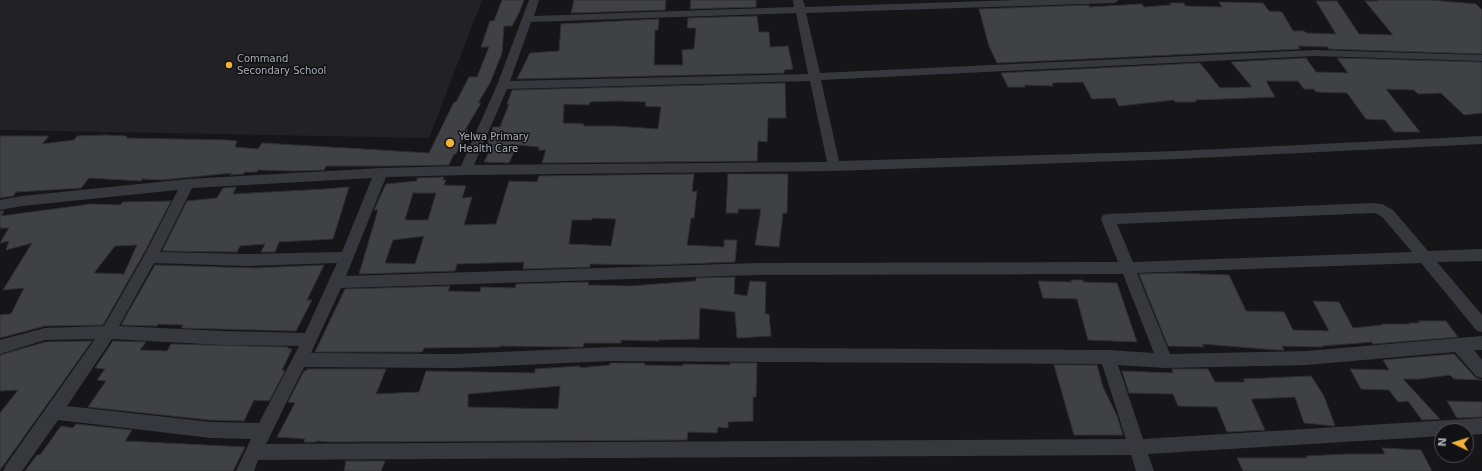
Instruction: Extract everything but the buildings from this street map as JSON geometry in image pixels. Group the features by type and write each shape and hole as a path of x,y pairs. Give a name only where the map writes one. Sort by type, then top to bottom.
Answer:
{"street":[{"path":"466,170 503,85 534,0"},
{"path":"528,19 799,5 1114,0"},
{"path":"799,5 834,166"},
{"path":"503,85 814,78 1315,53 1482,58"},
{"path":"0,205 22,201 188,184 381,173 466,170 834,166 1178,155 1482,140"},
{"path":"245,471 253,452 310,340 336,282 381,173"},
{"path":"12,471 108,332 150,257 188,184"},
{"path":"1165,361 1108,218 1373,208 1382,209 1426,258 1482,326"},
{"path":"336,282 758,269 1128,268 1482,255"},
{"path":"150,257 247,260 347,256"},
{"path":"0,347 45,334 108,332 222,338 310,340"},
{"path":"299,360 455,361 610,354 1108,358 1165,361 1307,358 1482,343"},
{"path":"1459,345 1482,371"},
{"path":"1108,358 1145,471"},
{"path":"54,412 204,429 264,431"},
{"path":"253,452 1138,447 1482,426"}],"shaded area":[{"name":"Command Secondary School","path":"0,0 482,0 429,138 0,130"}],"place":[{"name":"Command Secondary School","path":"229,65"},
{"name":"Yelwa Primary Health Care","path":"450,143"}]}
